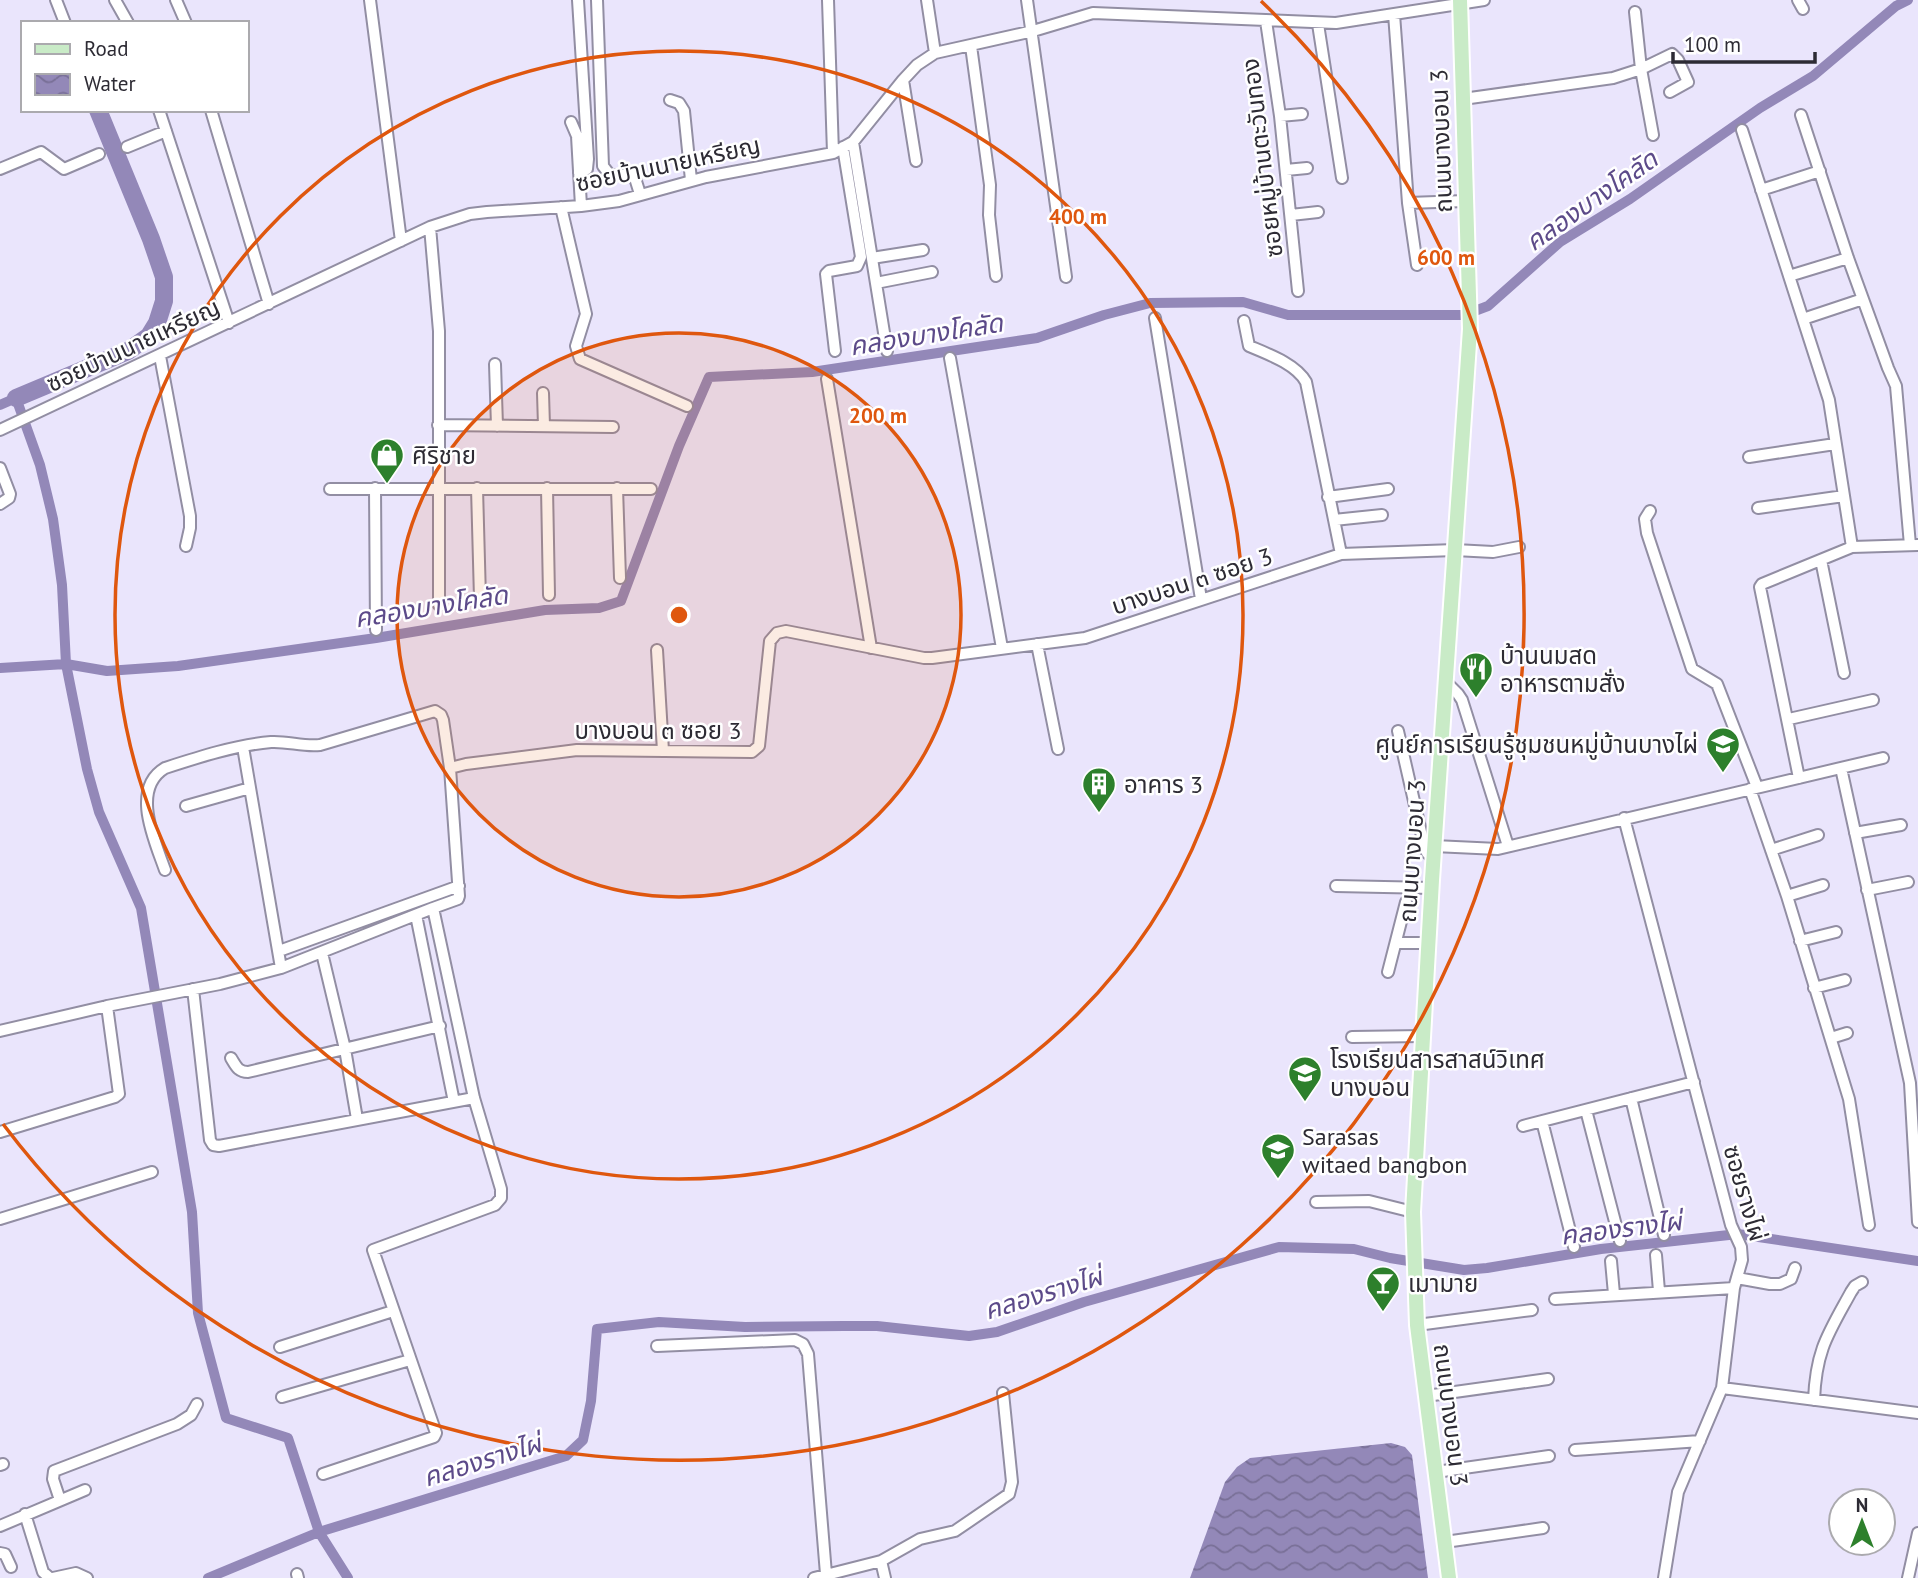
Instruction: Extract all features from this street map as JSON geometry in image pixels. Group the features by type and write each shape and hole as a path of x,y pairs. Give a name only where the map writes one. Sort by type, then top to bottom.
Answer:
{"main road":[{"name":"ถนนบางบอน 3","path":"1449,1578 1417,1325 1413,1212 1434,853 1470,329 1461,2"}],"street":[{"path":"56,0 64,21"},
{"path":"116,0 127,21"},
{"path":"176,0 186,21"},
{"path":"370,0 401,241"},
{"path":"578,0 588,159 587,170 579,173"},
{"path":"597,0 603,166 610,175 631,175 635,178 640,194"},
{"path":"828,0 843,148 861,257 857,266 825,274 835,351"},
{"path":"927,0 935,53"},
{"path":"1027,0 1066,277"},
{"path":"1091,0 1093,13"},
{"path":"843,148 917,65 935,53 1033,31 1093,13 1318,24 1368,19 1484,0"},
{"path":"1635,12 1641,69 1653,135"},
{"path":"1394,14 1408,203 1417,265"},
{"name":"ซอยหมู่บ้านตะวันทอง","path":"1266,21 1280,116 1298,291"},
{"path":"1318,24 1342,178"},
{"path":"971,46 990,185 989,215 996,276"},
{"path":"1463,99 1613,78 1674,55 1688,82 1670,92"},
{"path":"903,80 916,161"},
{"path":"670,100 679,103 684,111 691,180"},
{"path":"160,112 229,323"},
{"path":"212,112 269,304"},
{"path":"1280,116 1302,114"},
{"path":"1799,778 1760,587 1764,582 1852,547 1914,545 1896,386 1863,299 1801,115"},
{"path":"571,122 577,136 580,206"},
{"path":"127,147 166,131"},
{"path":"1742,131 1829,400 1852,547"},
{"path":"843,148 872,258 887,351"},
{"name":"ซอยบ้านนายเหรียญ","path":"0,430 430,227 478,213 619,201 691,180 843,148"},
{"path":"0,169 41,152 64,169 99,154"},
{"path":"1286,170 1307,168"},
{"path":"1761,190 1820,171"},
{"path":"1408,203 1465,201"},
{"path":"561,207 586,314 576,346 580,359 687,406"},
{"path":"1290,215 1318,212"},
{"path":"430,227 439,331 439,605"},
{"path":"872,258 923,250"},
{"path":"1789,276 1849,258"},
{"path":"876,284 932,272"},
{"path":"1803,320 1863,299"},
{"path":"1155,318 1201,599"},
{"path":"1244,321 1249,346 1294,368 1302,374 1306,382 1341,554"},
{"path":"160,356 190,516 186,546"},
{"path":"950,358 1002,648"},
{"path":"495,364 497,426"},
{"path":"827,379 871,648"},
{"path":"543,393 544,426"},
{"path":"438,425 613,427"},
{"path":"1749,457 1835,444"},
{"path":"0,468 10,494 9,498 0,504"},
{"path":"375,488 376,630"},
{"path":"477,488 480,598"},
{"path":"547,488 549,595"},
{"path":"617,488 620,578"},
{"path":"330,489 651,489"},
{"path":"1328,497 1388,489"},
{"path":"1758,508 1844,496"},
{"path":"1650,511 1645,519 1647,533 1692,669 1717,684 1753,788 1831,1038 1849,1099 1869,1225"},
{"path":"1334,520 1382,514"},
{"name":"บางบอน ๓ ซอย 3","path":"450,768 577,750 747,753 755,750 760,741 770,641 777,633 786,631 924,658 1085,638 1341,554 1455,550 1493,552 1520,547"},
{"path":"1821,560 1844,673"},
{"path":"1037,644 1058,749"},
{"path":"657,650 663,751"},
{"path":"1447,683 1462,700 1508,846"},
{"path":"1789,719 1873,700"},
{"path":"0,1031 120,1003 220,984 281,968 459,898 450,768 441,715 435,710 320,745 301,746 270,742 165,768 158,773 149,787 148,812 165,870"},
{"path":"1398,731 1427,853 1498,849 1883,758"},
{"path":"243,747 281,968"},
{"path":"1841,768 1910,1083 1918,1222"},
{"path":"186,806 250,788"},
{"name":"ซอยรางไผ่","path":"1625,818 1731,1225 1741,1247 1742,1260 1736,1283 1722,1388 1678,1492 1664,1578"},
{"path":"1855,833 1901,825"},
{"path":"1771,850 1818,835"},
{"path":"1867,890 1908,882"},
{"path":"1787,896 1823,885"},
{"path":"279,951 459,886"},
{"path":"1336,886 1432,888"},
{"path":"1388,972 1406,902"},
{"path":"323,1474 434,1437 436,1427 373,1250 495,1205 501,1198 501,1189 474,1098 433,908"},
{"path":"416,915 454,1102"},
{"path":"1800,941 1836,932"},
{"path":"1396,943 1429,943"},
{"path":"323,953 345,1049 357,1119"},
{"path":"1814,988 1845,980"},
{"path":"193,989 210,1140 213,1145 474,1098"},
{"path":"0,1132 119,1094 107,1006"},
{"path":"231,1058 242,1072 440,1026"},
{"path":"1831,1038 1847,1033"},
{"path":"1352,1037 1423,1036"},
{"path":"1523,1126 1694,1082"},
{"path":"1631,1098 1664,1235"},
{"path":"1586,1110 1620,1241"},
{"path":"1542,1121 1574,1247"},
{"path":"0,1220 152,1172"},
{"path":"1316,1202 1368,1201 1413,1212"},
{"path":"1656,1255 1659,1291"},
{"path":"1611,1261 1614,1294"},
{"path":"1555,1299 1736,1283 1780,1284 1791,1279 1795,1268"},
{"path":"1814,1400 1815,1376 1823,1342 1851,1292 1862,1282"},
{"path":"1417,1325 1532,1310"},
{"path":"280,1347 393,1311"},
{"path":"657,1346 795,1340 803,1344 808,1354 826,1574"},
{"path":"282,1397 410,1360"},
{"path":"1426,1396 1548,1379"},
{"path":"1722,1388 1918,1413"},
{"path":"814,1578 881,1560 920,1539 955,1531 1009,1494 1012,1482 1003,1393"},
{"path":"60,1500 52,1479 54,1471 177,1424 191,1415 197,1404"},
{"path":"1574,1450 1700,1441"},
{"path":"1436,1472 1549,1456"},
{"path":"0,1525 85,1489"},
{"path":"24,1514 43,1572 51,1578 76,1573 87,1578"},
{"path":"1445,1542 1543,1528"},
{"path":"1908,1578 1918,1533"},
{"path":"0,1553 5,1554 11,1567"},
{"path":"881,1560 885,1578"}],"water":[{"path":"1391,1443 1405,1447 1412,1455 1428,1578 1190,1578 1225,1482 1237,1467 1250,1458"}],"waterway":[{"name":"คลองบางโคลัด","path":"0,668 66,664 107,671 178,666 376,638 545,610 599,608 621,601 679,446 709,377 812,372 1037,338 1104,315 1150,303 1243,302 1288,315 1464,315 1488,306 1560,242 1630,199 1760,108 1813,76 1896,6 1908,0"},
{"path":"16,398 128,351 149,336 157,323 164,301 164,277 151,239 99,112"},
{"path":"0,405 16,398 40,465 53,519 62,585 66,664 87,769 99,812 141,908 192,1212 198,1313 226,1418 288,1438 319,1532 348,1578"},
{"name":"คลองรางไผ่","path":"208,1578 319,1532 566,1456 583,1440 591,1401 597,1329 659,1322 745,1327 877,1326 969,1336 997,1332 1084,1302 1279,1247 1354,1249 1464,1270 1601,1249 1738,1234 1918,1261"}],"place":[{"name":"ศิริชาย","path":"387,485"},
{"name":"บ้านนมสด อาหารตามสั่ง","path":"1476,699"},
{"name":"ศูนย์การเรียนรู้ชุมชนหมู่บ้านบางไผ่","path":"1723,774"},
{"name":"อาคาร 3","path":"1099,814"},
{"name":"โรงเรียนสารสาสน์วิเทศ บางบอน","path":"1305,1103"},
{"name":"Sarasas witaed bangbon","path":"1278,1180"},
{"name":"เมามาย","path":"1383,1313"}]}
